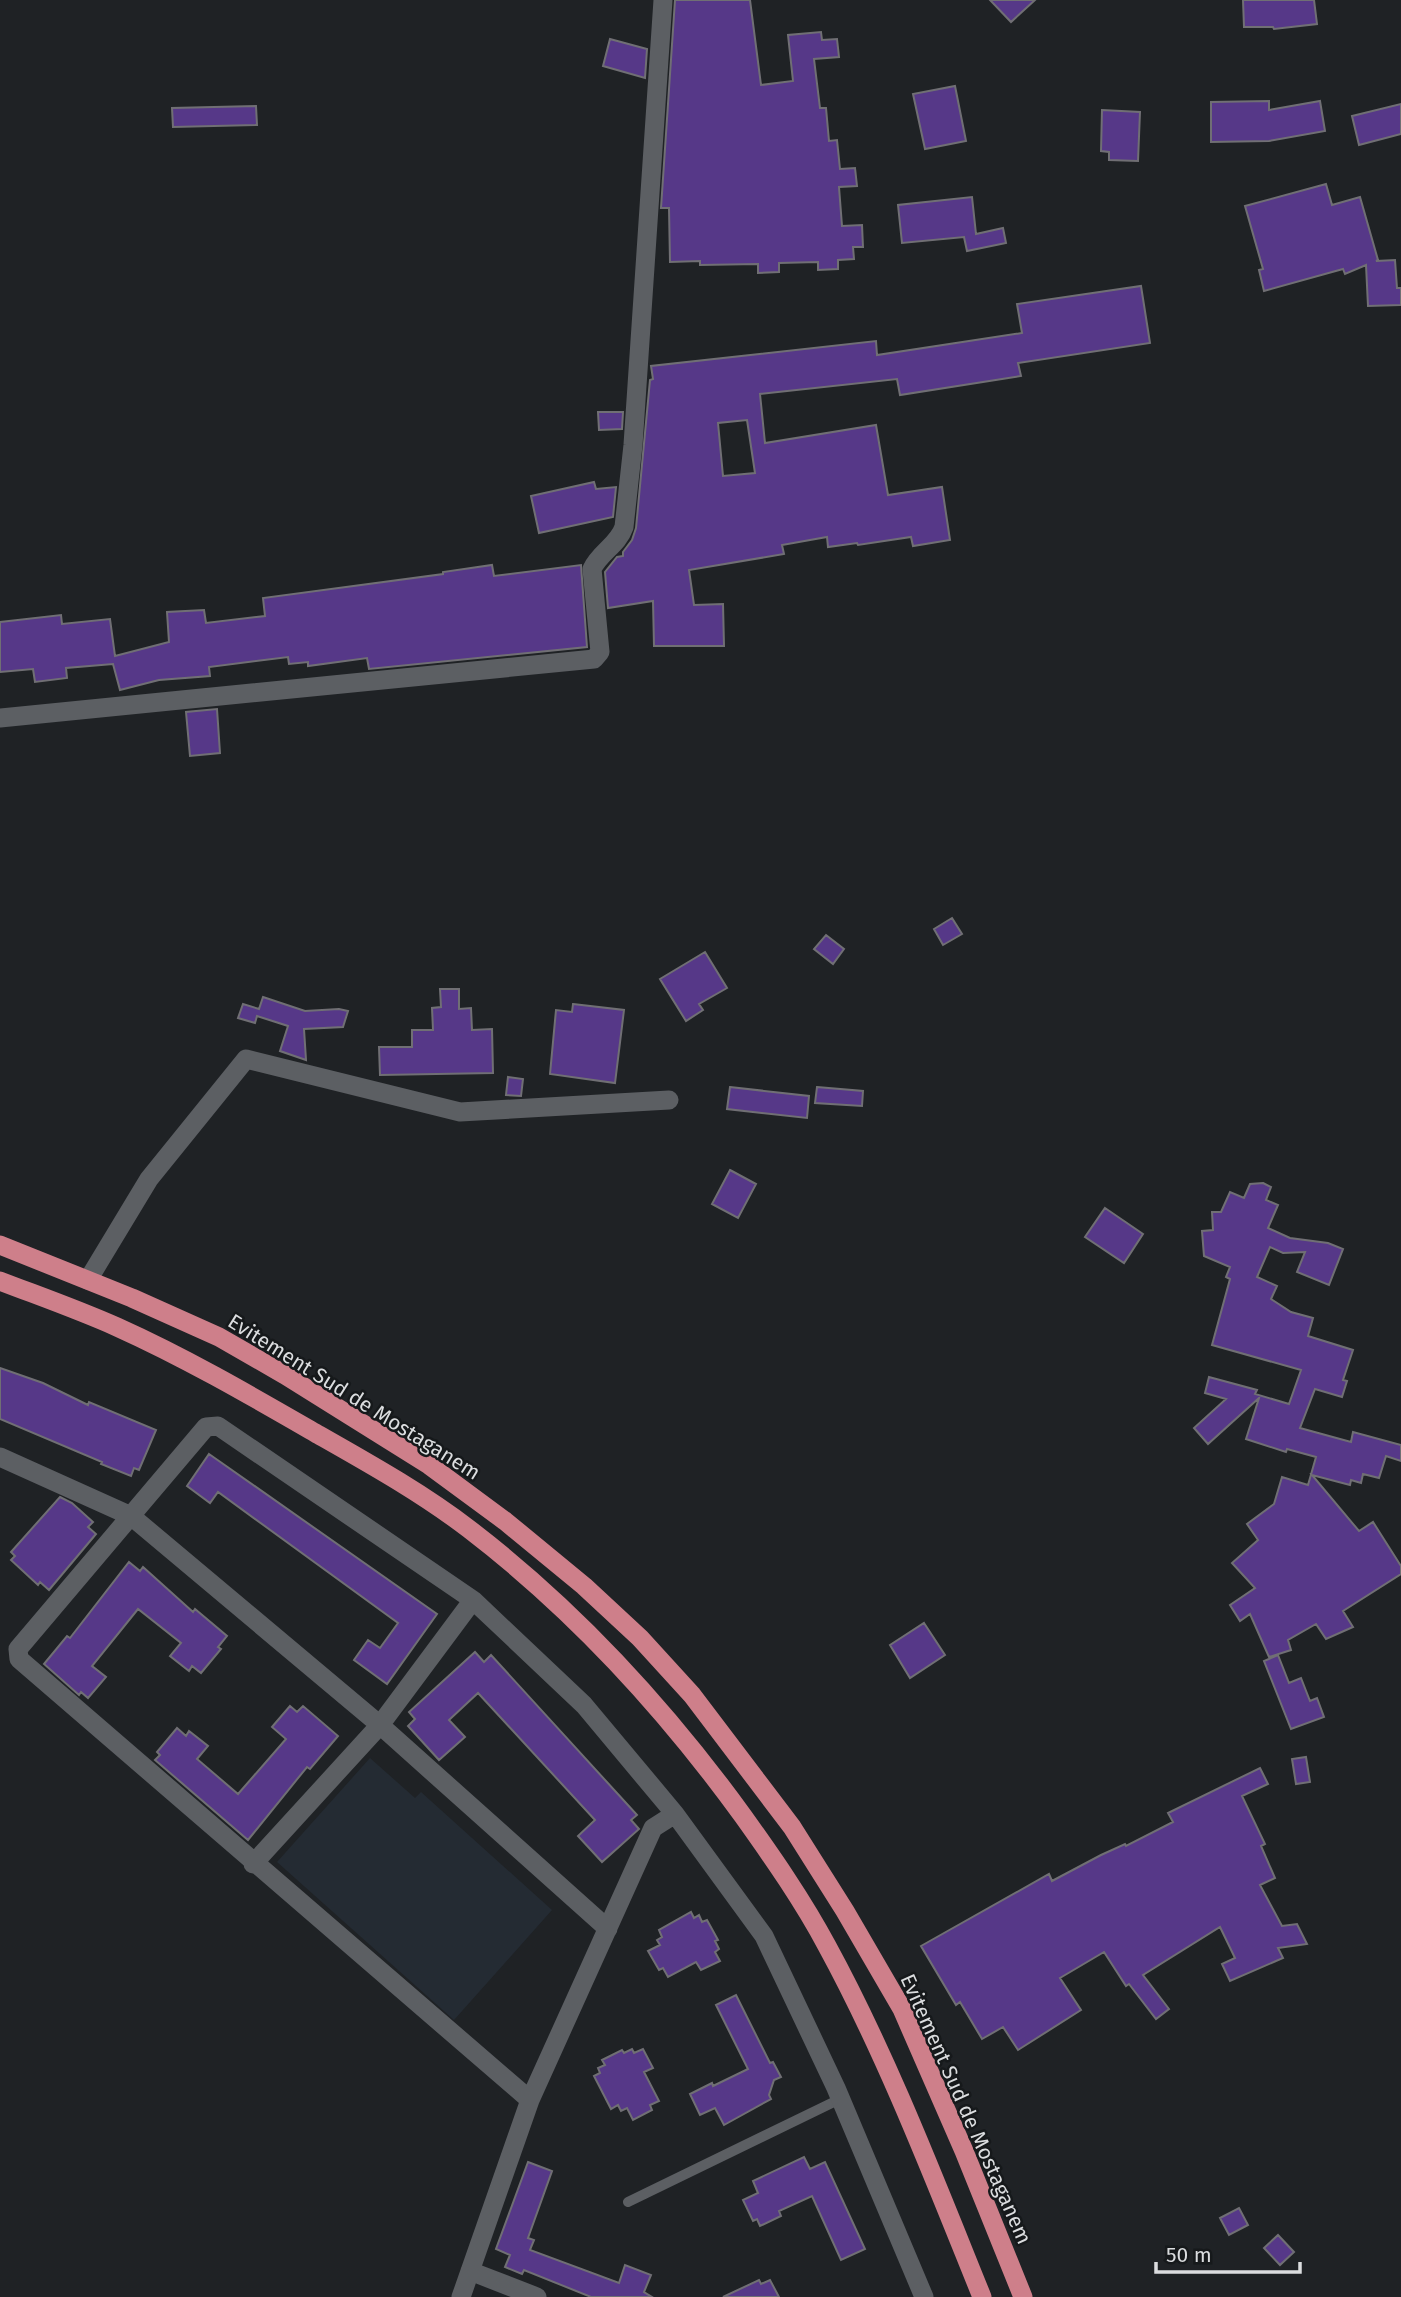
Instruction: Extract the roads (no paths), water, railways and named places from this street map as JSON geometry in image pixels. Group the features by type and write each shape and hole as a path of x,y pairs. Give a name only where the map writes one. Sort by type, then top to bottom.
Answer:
{"highway":[{"name":"Evitement Sud de Mostaganem","path":"0,1245 219,1337 285,1375 429,1465 505,1521 574,1578 648,1648 692,1695 792,1827 902,2009 964,2151 1023,2297"},
{"path":"0,1281 117,1327 266,1405 377,1468 466,1527 534,1582 598,1642 660,1707 715,1778 773,1858 827,1945 871,2035 941,2194 982,2297"}],"street":[{"path":"0,718 594,659 597,656 600,652 592,569 596,560 620,537 624,527 633,445 663,0"},
{"path":"88,1280 149,1179 246,1059 460,1112 668,1100"},
{"path":"530,2100 253,1864 19,1659 18,1648 206,1427 212,1424 473,1601 583,1705 675,1814 764,1936 840,2099 924,2297"},
{"path":"0,1457 131,1516 380,1725 608,1929"},
{"path":"253,1864 380,1725 473,1601"},
{"path":"461,2297 530,2100 653,1828 675,1814"},
{"path":"470,2271 537,2297"}],"lane":[{"path":"628,2202 840,2099"}]}
